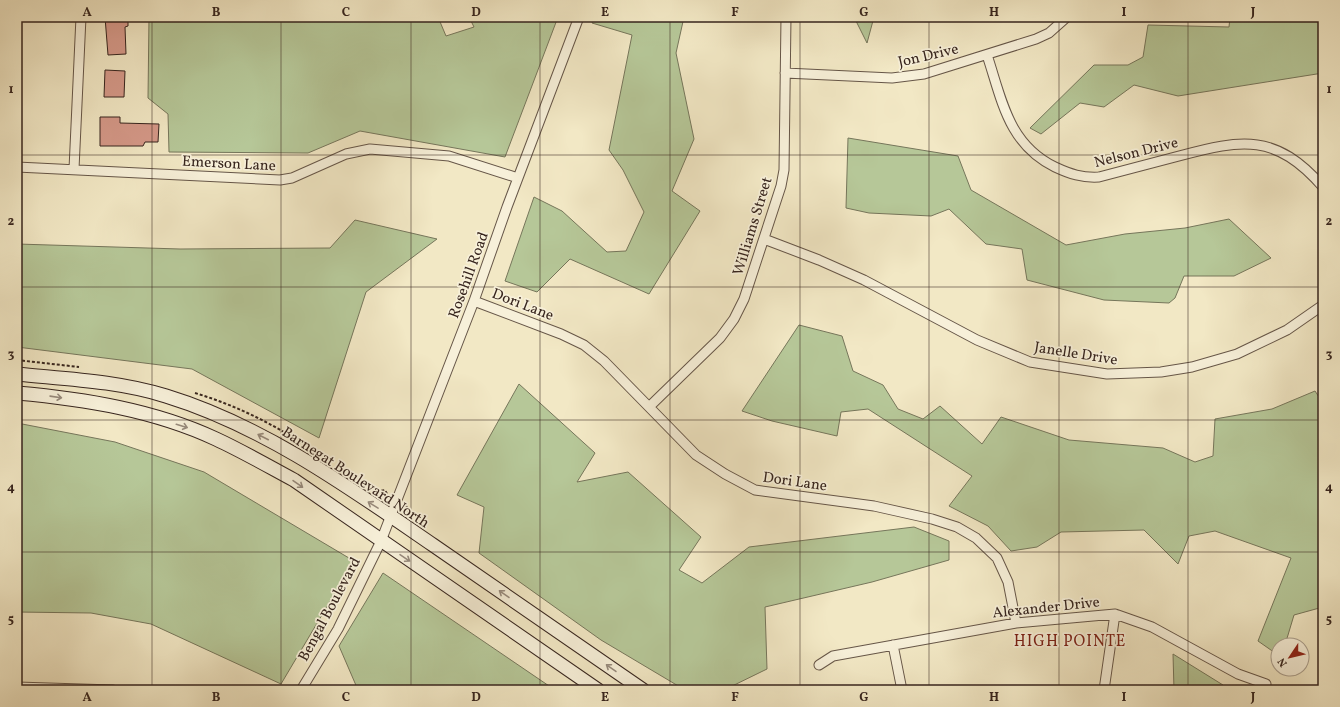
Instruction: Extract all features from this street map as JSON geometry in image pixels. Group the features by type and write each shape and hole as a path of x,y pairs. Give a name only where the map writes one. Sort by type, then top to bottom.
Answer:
{"street":[{"path":"74,169 81,17"},
{"name":"Rosehill Road","path":"381,541 474,301 518,178 579,17"},
{"name":"Williams Street","path":"650,406 720,338 734,319 744,299 781,186 784,170 786,17"},
{"name":"Jon Drive","path":"785,73 892,78 924,74 987,55 1050,33 1067,17"},
{"name":"Nelson Drive","path":"987,55 1009,122 1017,136 1028,149 1042,161 1071,174 1084,178 1099,177 1217,146 1247,143 1276,150 1293,159 1312,175 1323,187"},
{"name":"Emerson Lane","path":"17,167 280,180 292,178 346,154 370,149 449,156 518,178"},
{"name":"Janelle Drive","path":"764,239 819,260 864,280 977,340 1030,362 1107,374 1154,373 1192,367 1237,354 1287,330 1323,305"},
{"name":"Dori Lane","path":"474,301 561,334 584,345 604,360 696,455 724,474 755,490 874,506 932,519 957,527 976,538 997,558 1008,582 1016,623"},
{"name":"Barnegat Boulevard North","path":"17,374 114,385 165,395 223,417 280,446 390,515 643,690"},
{"path":"17,393 114,406 188,428 214,438 294,480 598,690"},
{"name":"Bengal Boulevard","path":"301,690 338,629 381,541"},
{"path":"1104,690 1115,614"},
{"name":"Alexander Drive","path":"819,665 833,656 1016,623 1115,614 1152,627 1238,674 1266,684"},
{"path":"893,645 902,690"},
{"path":"17,687 113,690"}],"path":[{"path":"372,485 380,491 385,490 387,494"}],"green space":[{"path":"149,17 438,17 446,36 474,27 469,17 558,17 505,157 360,131 308,153 169,152 168,114 148,98"},
{"path":"594,17 684,17 676,53 694,139 672,191 700,211 649,294 570,259 537,292 505,281 534,197 562,211 607,252 626,251 644,212 623,170 609,150 632,35 592,23"},
{"path":"854,17 874,17 867,43"},
{"path":"1230,17 1323,17 1323,73 1178,96 1134,85 1104,107 1080,103 1041,134 1030,128 1094,65 1128,65 1143,57 1148,25 1229,27"},
{"path":"848,138 958,156 971,190 1066,245 1125,234 1185,228 1229,219 1271,258 1234,276 1184,276 1175,298 1169,303 1104,300 1027,280 1022,249 986,244 949,209 931,216 869,213 846,208"},
{"path":"355,220 437,239 366,292 319,438 192,369 17,347 17,244 180,249 330,248"},
{"path":"799,325 842,336 853,371 883,385 898,409 923,419 940,406 982,444 1001,417 1069,440 1163,448 1195,462 1213,456 1215,419 1272,409 1315,391 1323,403 1323,607 1294,615 1287,637 1270,637 1270,649 1258,641 1291,558 1215,531 1189,536 1178,564 1144,530 1061,532 1037,547 1011,551 988,526 949,506 972,476 868,409 841,412 837,436 772,421 742,411"},
{"path":"519,384 595,453 577,482 628,472 701,537 679,570 702,583 749,547 914,527 949,541 949,560 872,582 765,607 767,669 724,690 685,690 601,640 479,553 484,507 457,495"},
{"path":"17,423 115,442 204,472 354,561 281,684 151,624 91,613 17,612"},
{"path":"383,573 555,690 358,690 339,646"},
{"path":"1173,654 1223,685 1222,690 1174,690"}],"building":[{"path":"105,17 128,17 128,26 125,27 126,54 108,55"},
{"path":"105,70 125,71 124,97 104,97"},
{"path":"100,117 120,117 120,123 159,124 158,142 145,142 143,146 100,146"}],"district":[{"name":"HIGH POINTE","path":"1070,640"}]}
